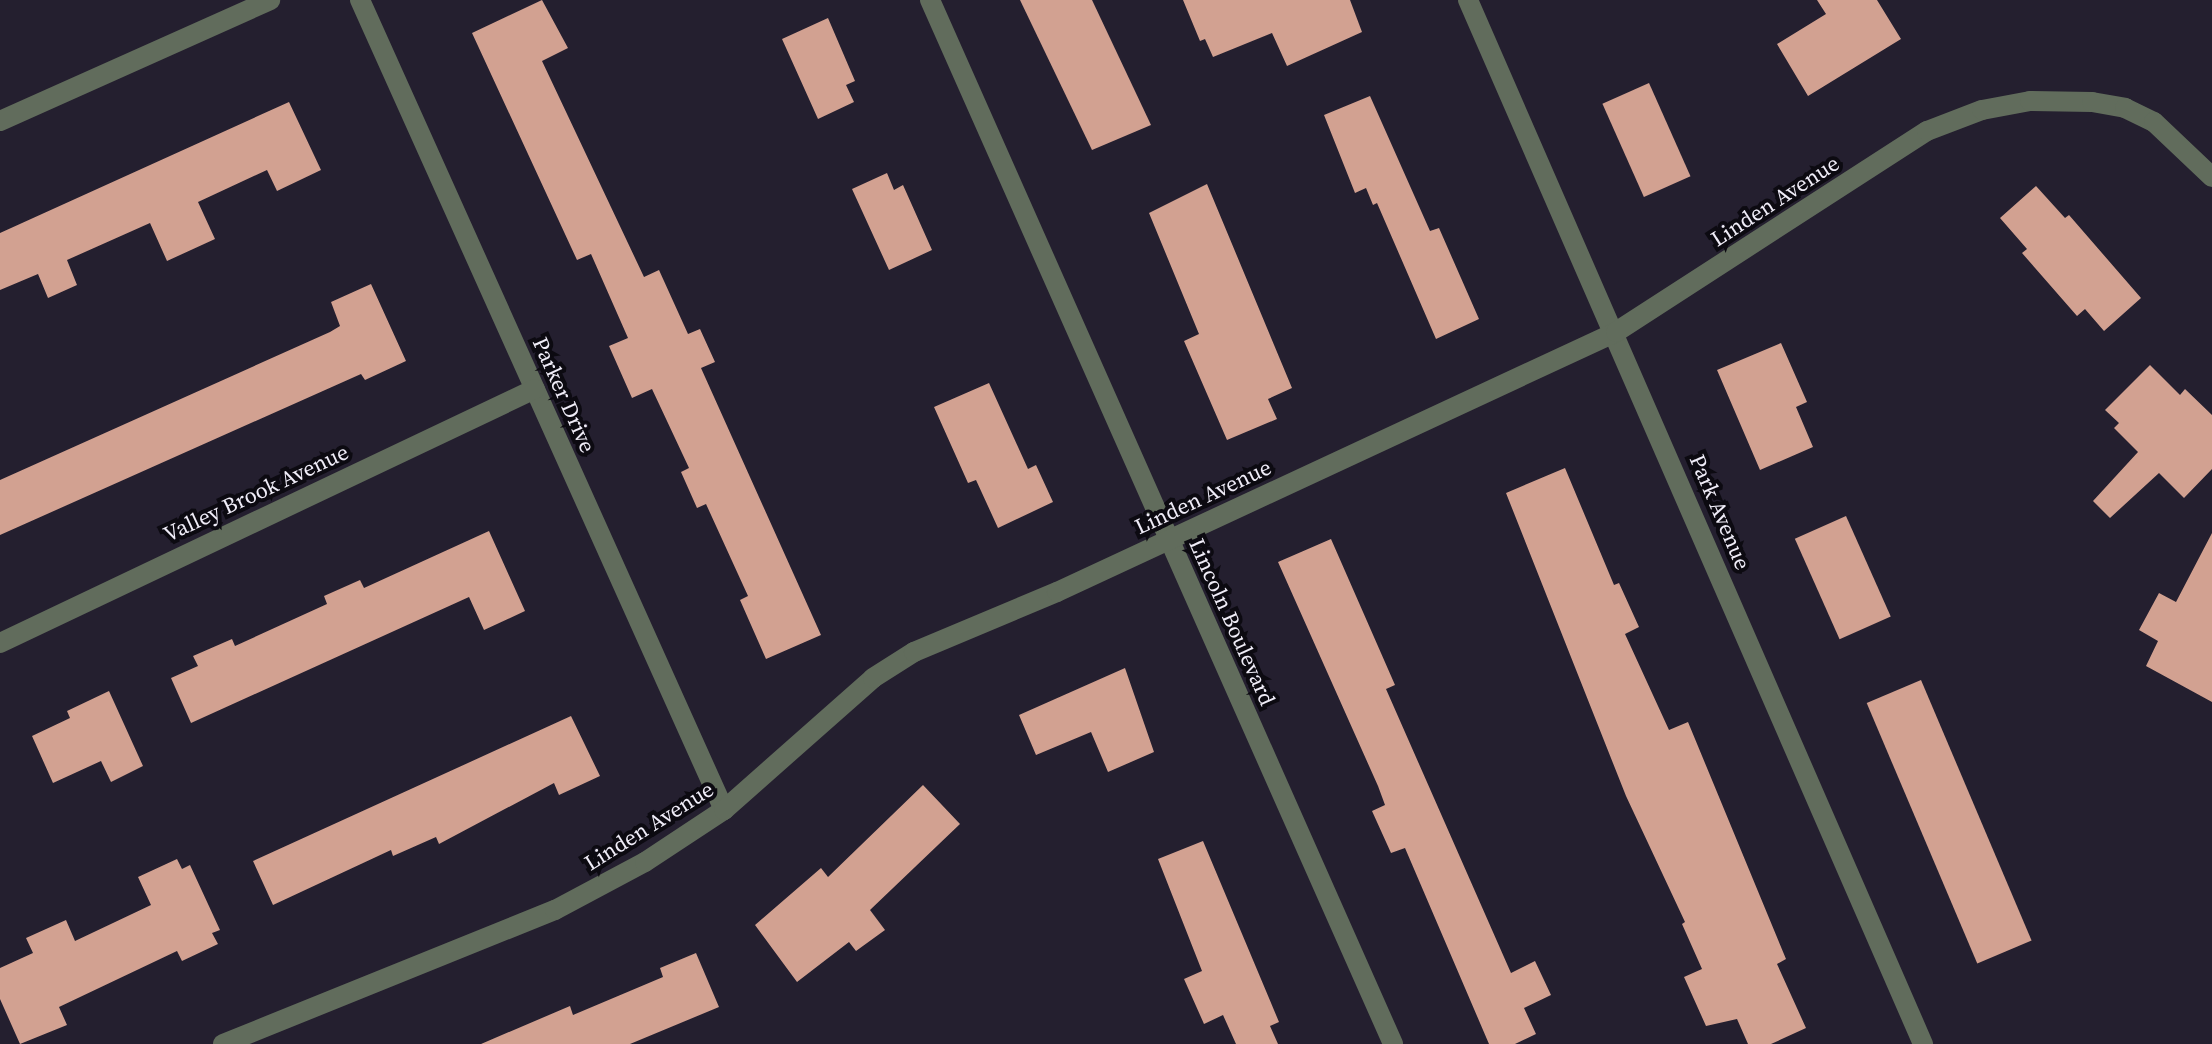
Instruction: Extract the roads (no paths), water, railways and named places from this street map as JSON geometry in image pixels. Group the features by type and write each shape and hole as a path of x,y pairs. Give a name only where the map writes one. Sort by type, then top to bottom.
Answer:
{"street":[{"path":"0,121 270,0"},
{"name":"Parker Drive","path":"360,0 724,810"},
{"name":"Lincoln Boulevard","path":"930,0 1393,1044"},
{"name":"Park Avenue","path":"1468,0 1616,332 1923,1044"},
{"name":"Linden Avenue","path":"223,1044 555,910 645,862 724,810 873,678 914,652 1169,539 1616,332 1927,131 1982,110 2030,101 2125,108 2186,147 2212,177"},
{"name":"Valley Brook Avenue","path":"0,643 535,389"}]}
